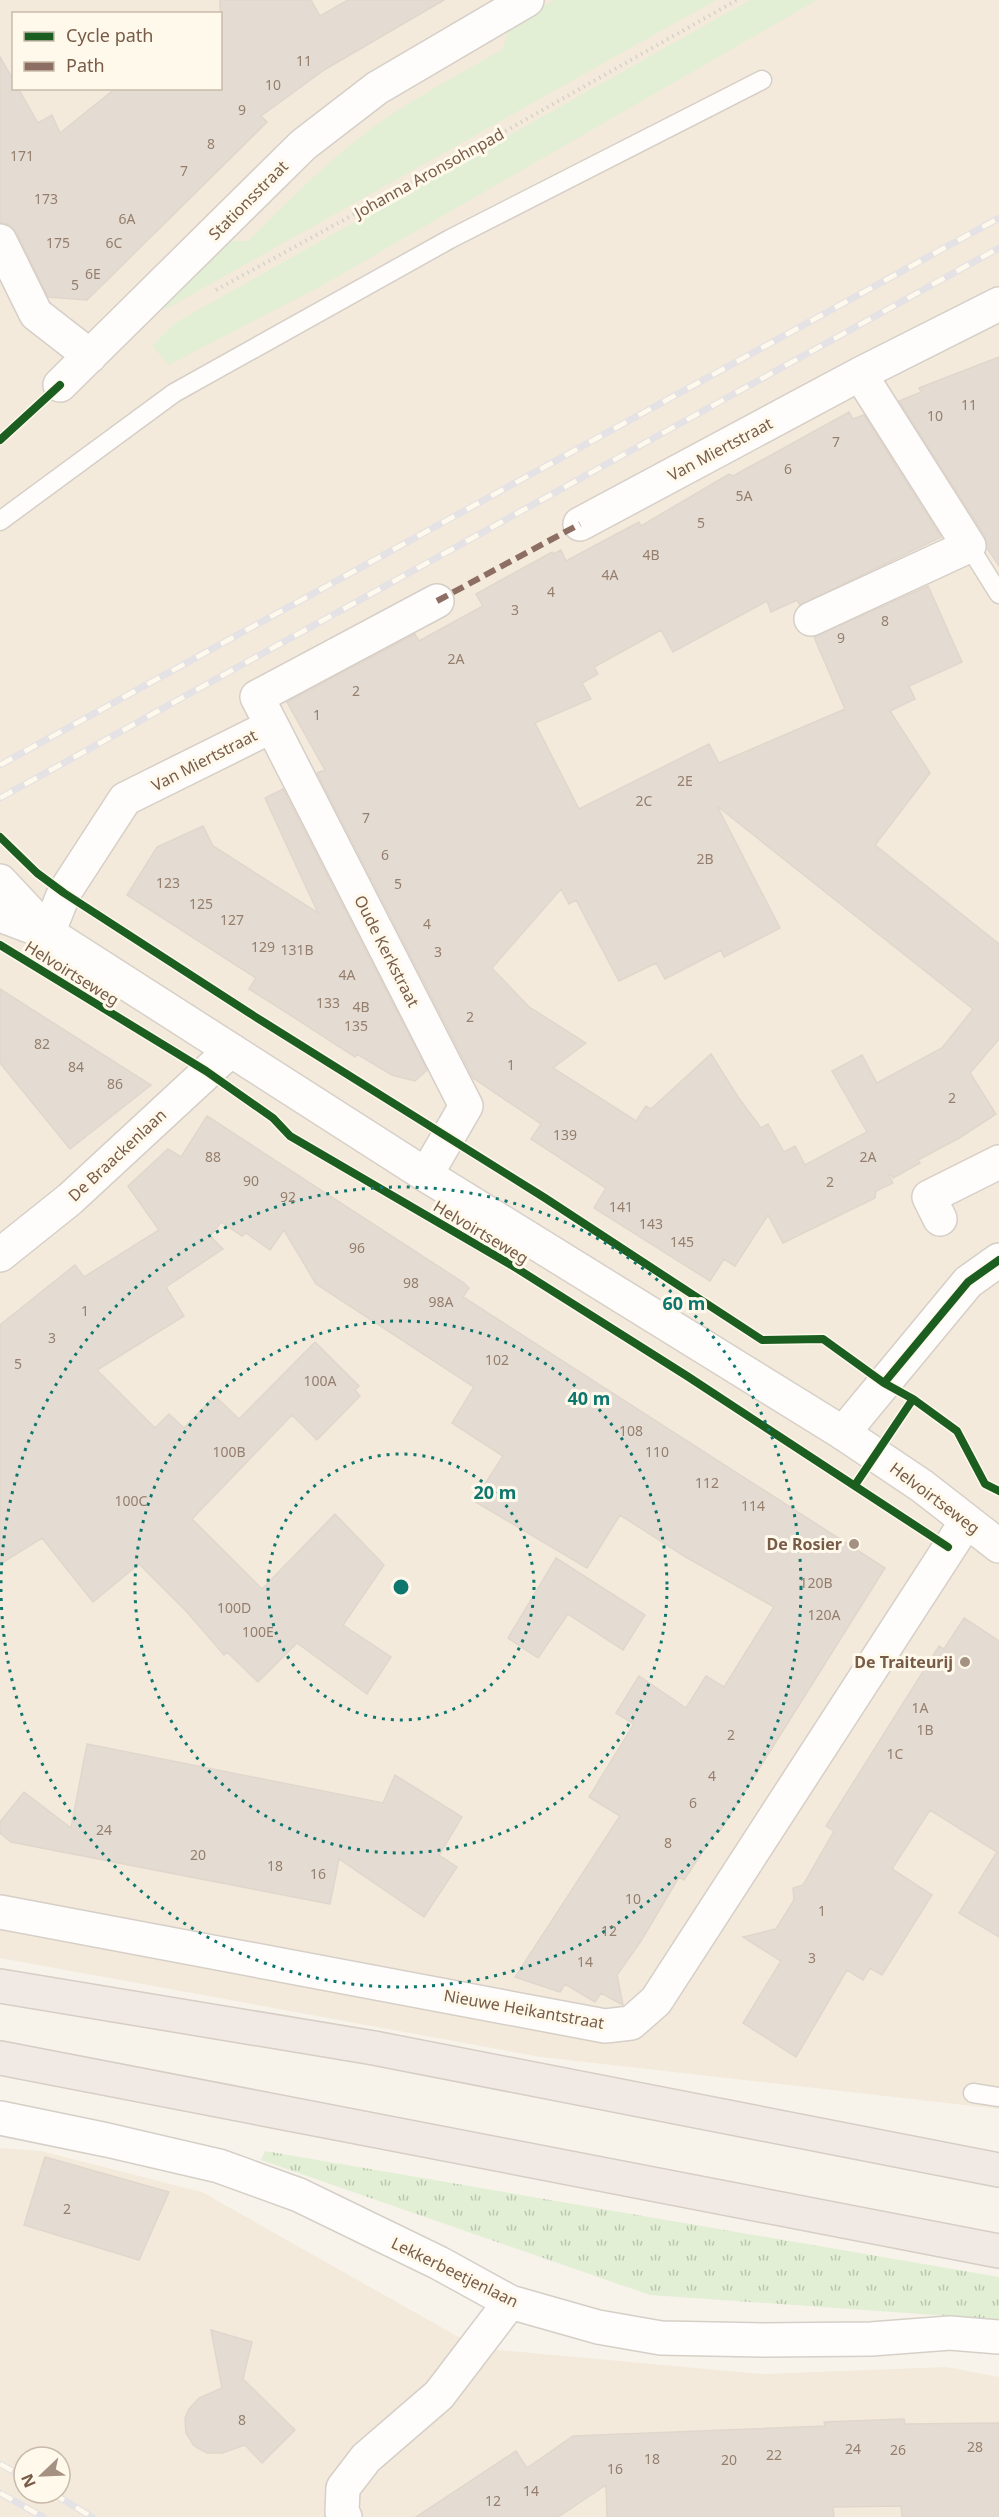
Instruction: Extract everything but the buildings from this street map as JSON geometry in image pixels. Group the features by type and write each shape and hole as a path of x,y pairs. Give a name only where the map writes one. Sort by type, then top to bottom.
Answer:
{"highway":[{"path":"0,1986 374,2048 999,2170"},
{"path":"0,2058 999,2251"}],"street":[{"name":"Stationsstraat","path":"60,386 303,145 377,88 527,0"},
{"path":"0,241 36,314 90,356"},
{"name":"Van Miertstraat","path":"580,524 860,374 999,304"},
{"path":"811,619 969,546 860,374"},
{"name":"Van Miertstraat","path":"48,933 64,893 125,799 272,726 257,697 437,601"},
{"name":"Oude Kerkstraat","path":"272,726 466,1106 426,1174"},
{"name":"Helvoirtseweg","path":"0,881 48,933"},
{"name":"Helvoirtseweg","path":"0,915 48,933 426,1174 843,1433 922,1486 999,1546"},
{"name":"De Braackenlaan","path":"0,1255 70,1199 231,1050"},
{"path":"940,1219 929,1197 999,1162"},
{"path":"843,1433 968,1282 999,1260"},
{"name":"Nieuwe Heikantstraat","path":"0,1912 605,2026 631,2023 656,2001 966,1522"},
{"name":"Lekkerbeetjenlaan","path":"0,2118 219,2166 299,2195 439,2263 510,2302 598,2327 661,2338 787,2340 950,2333 999,2337"},
{"path":"345,2517 342,2512 343,2488 366,2458 439,2395 510,2302"}],"lane":[{"path":"0,521 174,393 450,239 762,80"},
{"path":"969,546 999,594"},
{"path":"973,2093 999,2097"}],"shaded area":[{"path":"0,0 999,0 999,2109 541,2057 0,1958"},
{"path":"0,2148 41,2151 202,2192 478,2348 761,2374 947,2367 999,2377 999,2517 0,2517"}],"green space":[{"path":"554,0 716,0 166,309 161,304 225,241 248,241 316,175 359,138 411,102 503,49 509,26"},
{"path":"750,0 817,0 321,286 169,365 152,346 175,323"},
{"path":"265,2151 999,2277 999,2321 650,2295 261,2160"}],"railway":[{"path":"0,765 999,218"},
{"path":"0,798 999,248"},
{"path":"0,2464 12,2470"},
{"path":"0,2493 43,2517"},
{"path":"72,2505 92,2517"}],"marked path":[{"path":"437,601 580,524"}],"cycle path":[{"path":"0,440 60,385"},
{"path":"0,837 37,873 64,893 254,1016 545,1198 762,1340 823,1339 957,1431 985,1484 999,1491"},
{"path":"0,945 206,1071 273,1118 290,1136 513,1266 687,1376 948,1547"},
{"path":"884,1383 968,1282 999,1260"},
{"path":"855,1485 913,1399"}],"place":[{"name":"De Rosier","path":"854,1544"},
{"name":"De Traiteurij","path":"965,1662"}]}
